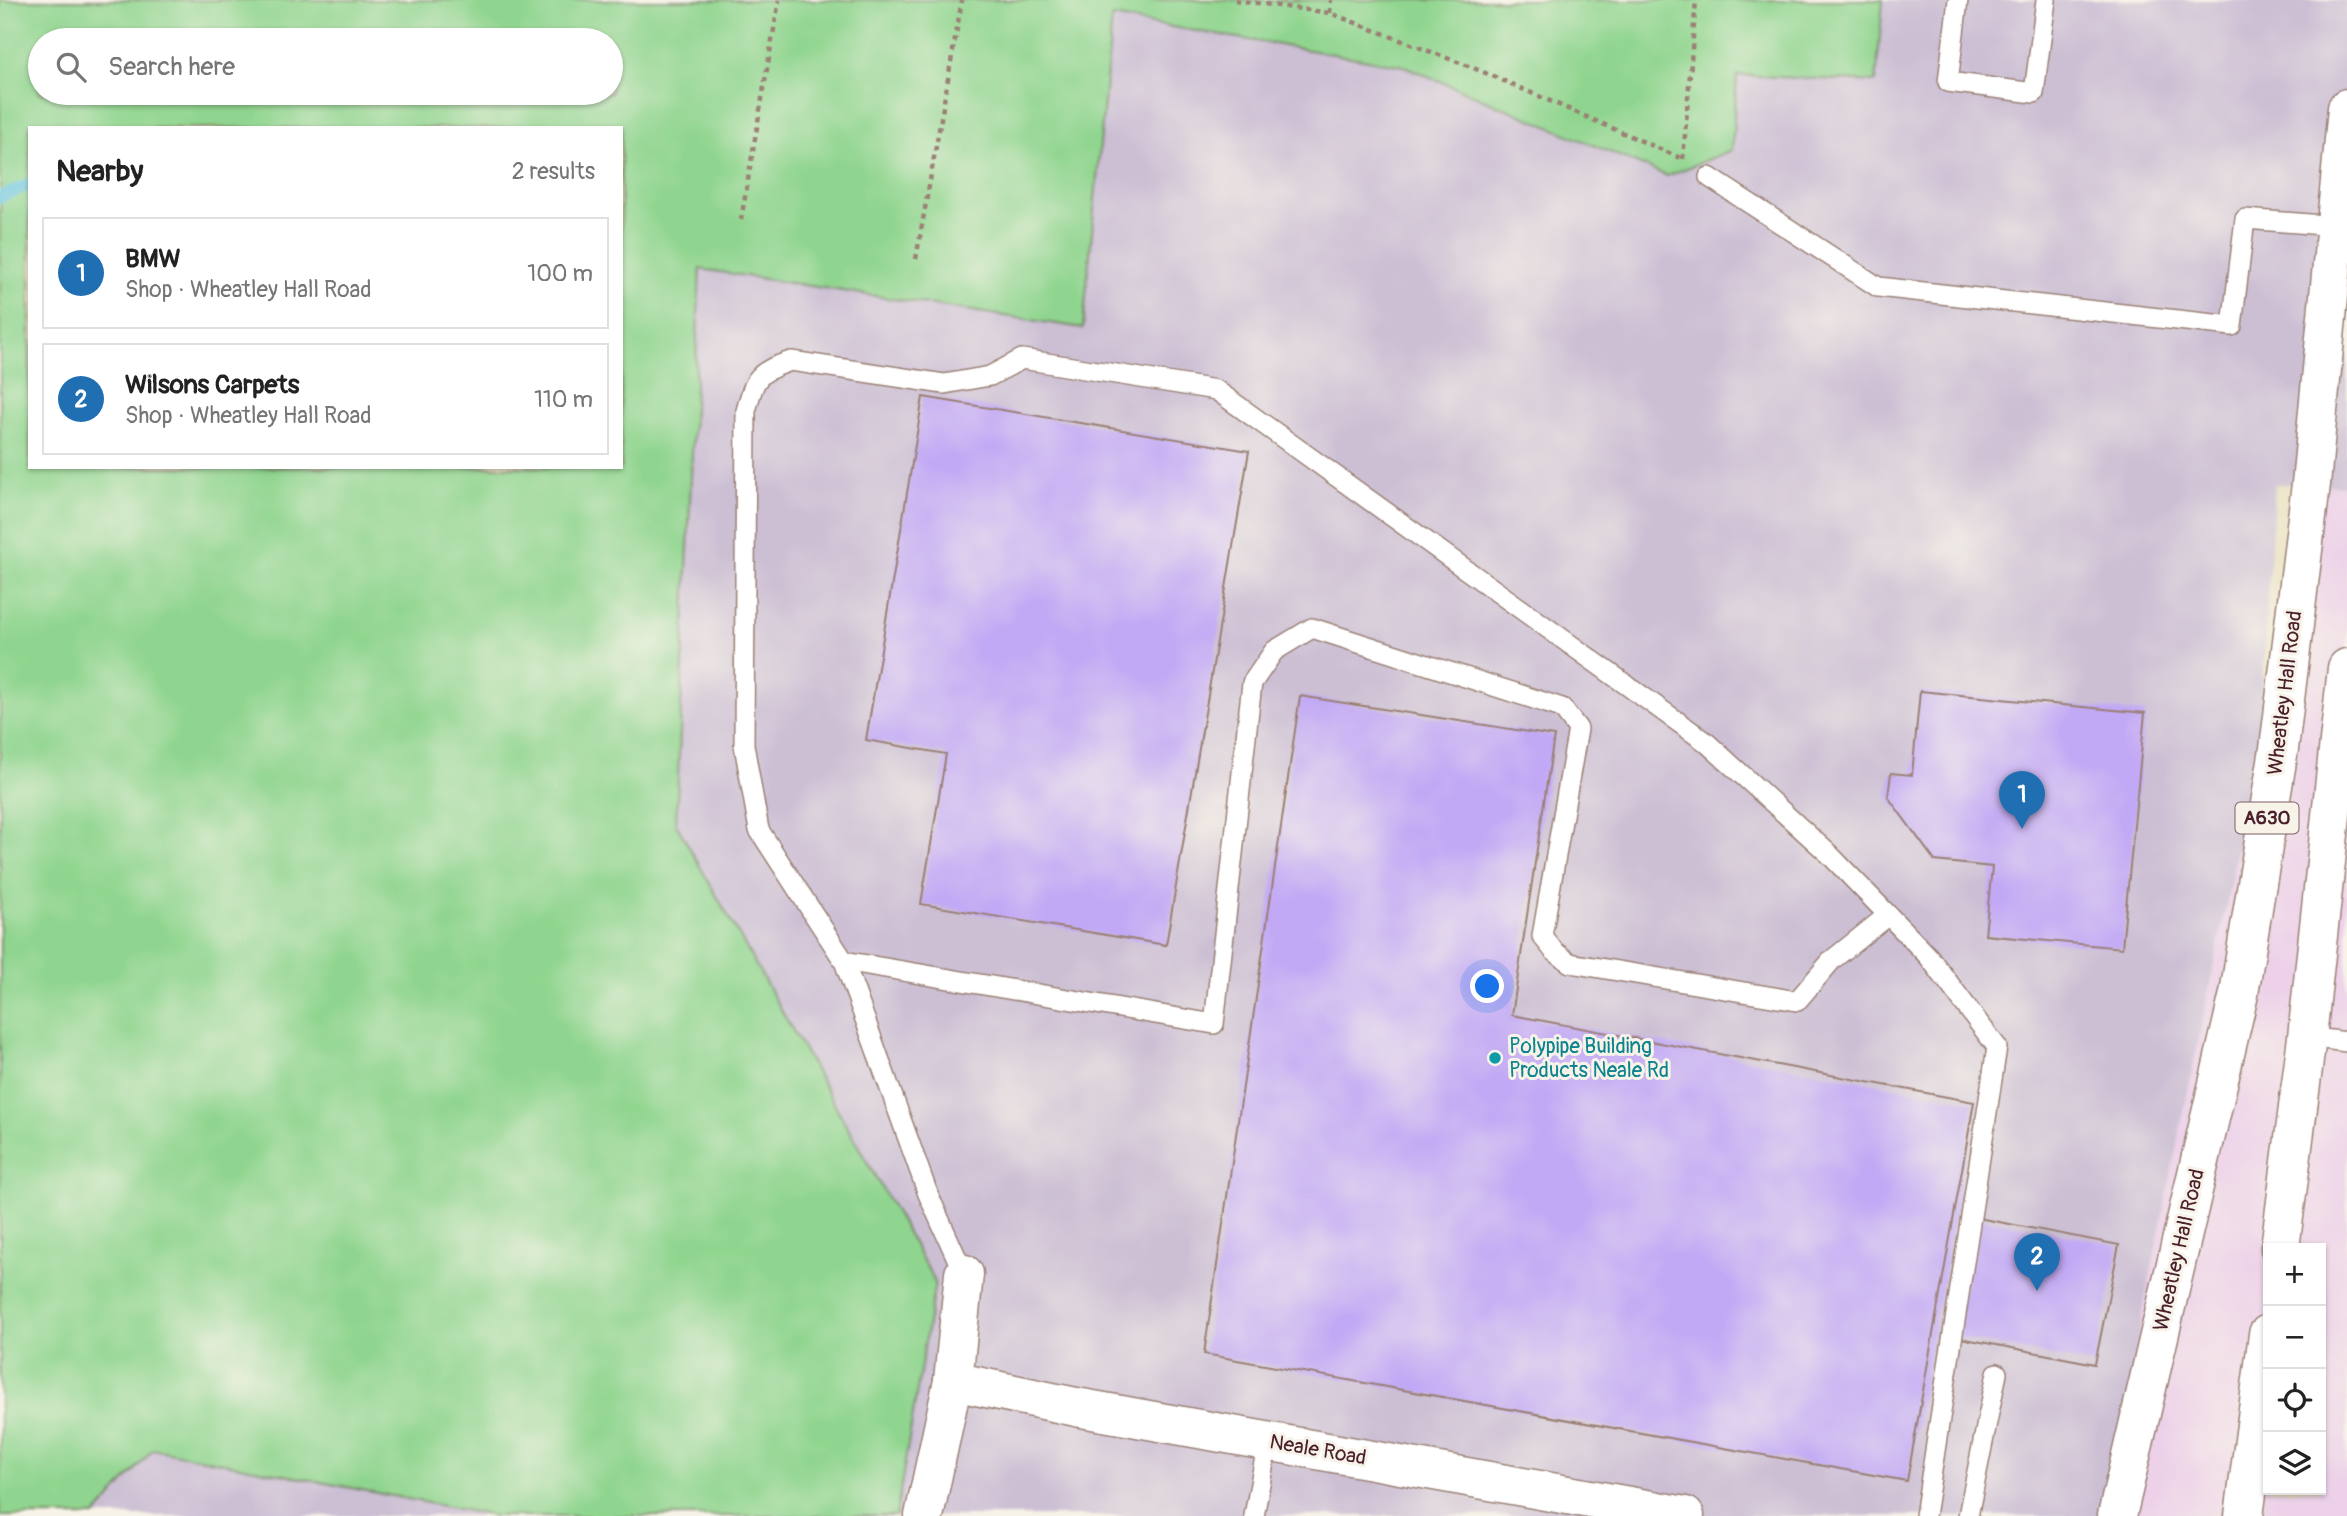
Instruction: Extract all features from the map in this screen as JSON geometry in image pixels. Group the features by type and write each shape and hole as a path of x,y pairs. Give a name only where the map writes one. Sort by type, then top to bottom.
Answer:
{"main road":[{"name":"Wheatley Hall Road","path":"2117,1516 2239,994 2279,749 2311,484 2347,108"},
{"name":"A630","path":"2281,1243 2307,1037 2347,668"},
{"path":"924,1516 953,1381 964,1274"},
{"path":"2243,1513 2263,1369"},
{"name":"Neale Road","path":"953,1381 1076,1407 1685,1516"}],"lane":[{"path":"1958,0 1948,82 2034,93 2046,0"},
{"path":"1710,177 1878,288 2232,327 2245,219 2336,226"},
{"path":"964,1274 928,1194 844,961 758,830 744,745 747,411 753,385 766,369 791,361 944,384 990,376 1022,359 1216,390 1706,742 1829,854 1929,957 1997,1048 1925,1516"},
{"path":"844,961 1214,1024 1252,683 1274,651 1312,628 1562,708 1578,729 1542,936 1553,951 1570,964 1797,1001 1832,960 1888,915"},
{"path":"2307,1037 2347,1042"},
{"path":"1968,1516 1997,1373"},
{"path":"1254,1516 1268,1441"}],"path":[{"path":"741,220 779,0"},
{"path":"916,259 962,0"},
{"path":"1235,0 1330,13 1481,71 1683,159 1710,177"},
{"path":"1330,13 1331,0"},
{"path":"1683,159 1696,0"}],"shaded area":[{"path":"1883,0 2347,0 2347,486 2275,484 2258,749 2141,1321 2111,1516 896,1516 935,1282 676,824 700,268 1083,328 1112,17 1404,66 1667,176 1732,150 1737,75 1875,82"},
{"path":"2311,484 2347,486 2347,1516 2111,1516 2141,1321"},
{"path":"153,1449 494,1516 95,1516"}],"green space":[{"path":"0,0 1883,0 1876,82 1737,75 1732,150 1667,176 1404,66 1112,17 1083,328 700,269 676,824 935,1282 896,1516 494,1516 153,1449 95,1516 0,1516"}],"building":[{"path":"923,397 1249,451 1166,945 921,904 946,754 866,740"},
{"path":"1920,691 2145,713 2122,948 1985,935 1992,867 1935,861 1888,797 1891,773 1912,775"},
{"name":"Polypipe Building Products Neale Rd","path":"1300,696 1554,736 1512,1015 1974,1102 1907,1481 1204,1354"},
{"path":"1978,1218 2119,1245 2095,1364 1955,1337"}],"waterway":[{"path":"0,197 28,185"}],"place":[{"name":"BMW","path":"2022,829"},
{"name":"Polypipe Building Products Neale Rd","path":"1495,1058"},
{"name":"Wilsons Carpets","path":"2037,1291"}]}
